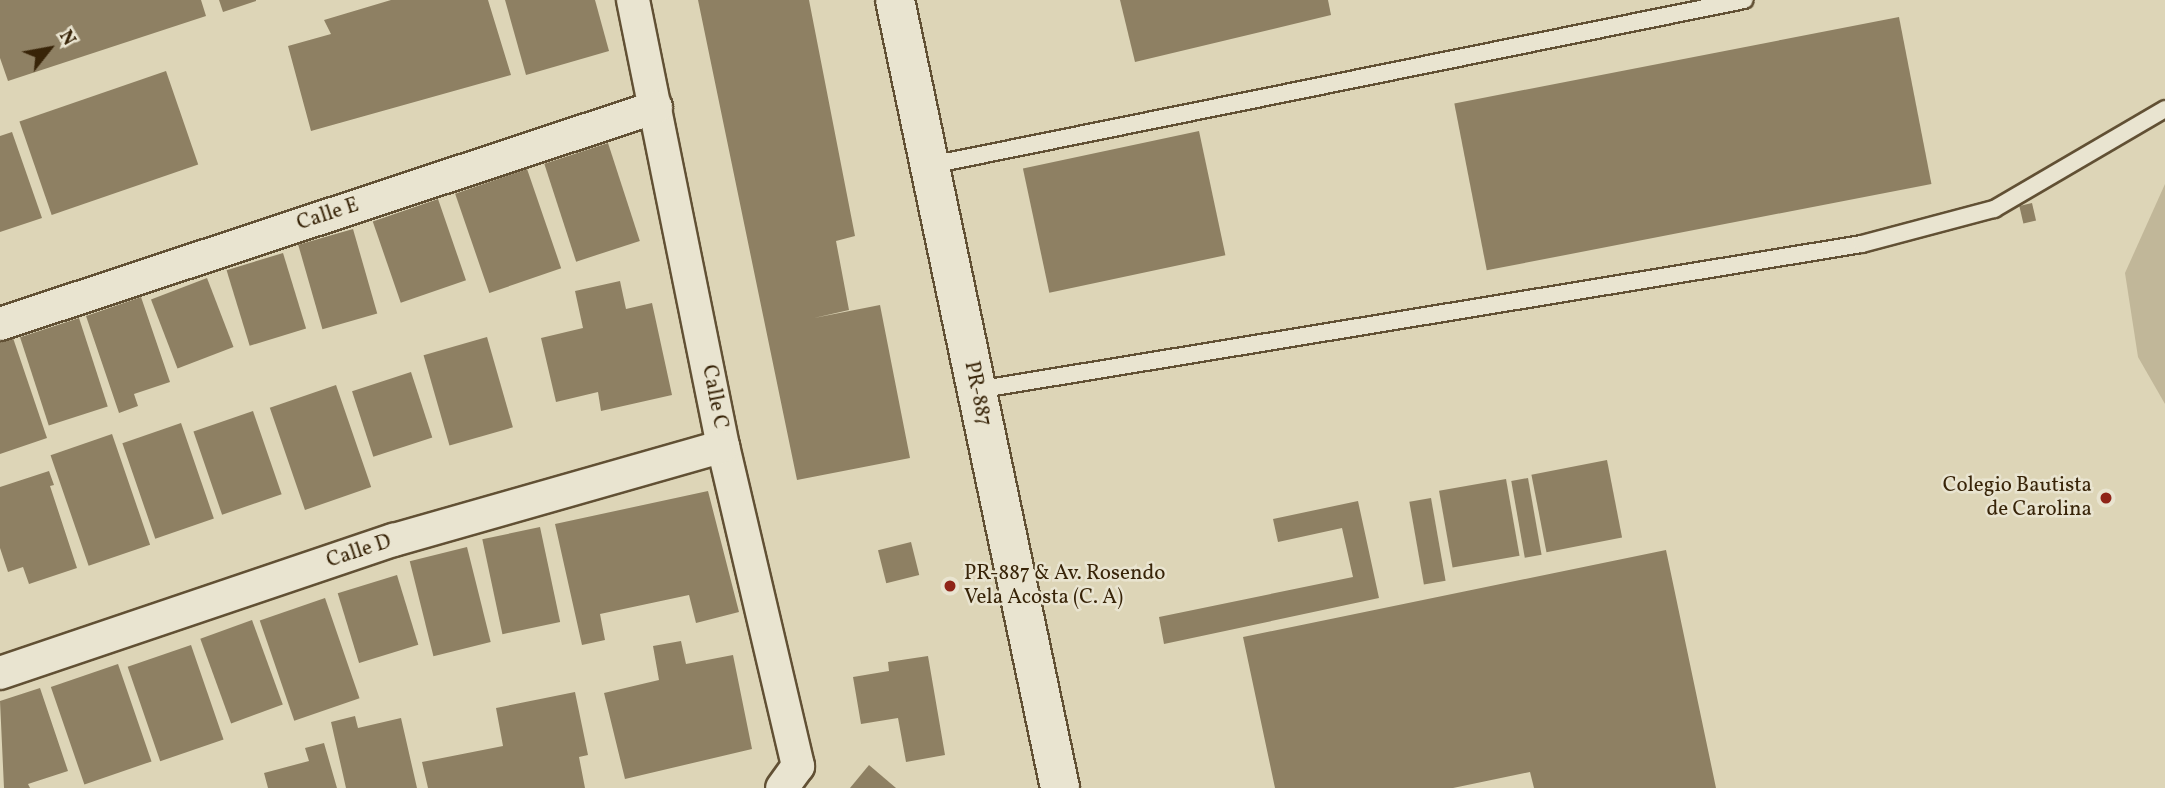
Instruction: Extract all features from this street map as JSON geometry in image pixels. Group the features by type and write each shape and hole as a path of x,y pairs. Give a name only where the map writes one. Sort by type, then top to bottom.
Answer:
{"street":[{"name":"Calle C","path":"633,0 723,446 798,766 782,788"},
{"name":"PR-887","path":"895,0 1060,788"},
{"name":"Calle E","path":"0,324 656,107"},
{"name":"Calle D","path":"0,673 394,540 723,446"}],"lane":[{"path":"931,165 1744,0"},
{"path":"976,390 1862,244 1994,209 2165,109"}],"shaded area":[{"path":"2165,184 2165,404 2138,357 2125,273"}],"building":[{"path":"0,0 201,0 206,16 8,81 0,58"},
{"path":"219,0 256,0 256,1 223,12"},
{"path":"391,0 488,0 511,75 311,131 288,46 331,34 324,20"},
{"path":"505,0 595,0 609,51 526,75"},
{"path":"698,0 809,0 855,236 836,241 849,310 814,318 880,305 910,458 797,480"},
{"path":"1120,0 1328,0 1331,15 1135,62"},
{"path":"1899,17 1931,184 1487,270 1454,103"},
{"path":"166,71 198,165 52,215 19,121"},
{"path":"1199,131 1225,255 1049,293 1023,168"},
{"path":"12,132 42,218 0,232 0,136"},
{"path":"608,143 640,241 576,262 544,164"},
{"path":"527,169 561,268 489,293 455,194"},
{"path":"438,199 466,280 401,303 373,221"},
{"path":"2032,203 2036,221 2023,223 2019,206"},
{"path":"353,229 377,314 322,329 298,245"},
{"path":"283,253 306,329 250,346 227,270"},
{"path":"207,278 234,347 178,369 151,300"},
{"path":"620,281 626,309 652,303 672,395 601,411 598,392 556,402 541,338 583,328 575,291"},
{"path":"141,297 170,382 134,394 138,406 119,413 86,316"},
{"path":"79,318 108,406 49,426 20,337"},
{"path":"12,335 47,438 0,454 0,339"},
{"path":"487,337 513,427 449,446 424,355"},
{"path":"411,372 432,438 373,457 352,391"},
{"path":"336,385 371,487 305,510 270,408"},
{"path":"253,411 282,494 222,515 193,432"},
{"path":"181,423 214,518 155,539 122,443"},
{"path":"112,434 150,545 89,566 51,455"},
{"path":"1607,460 1622,538 1546,552 1531,475"},
{"path":"49,471 54,485 50,486 77,568 29,584 23,567 8,572 0,548 0,487"},
{"path":"1528,478 1542,555 1525,558 1511,481"},
{"path":"1506,479 1520,556 1453,568 1439,491"},
{"path":"708,491 739,612 696,623 689,595 600,614 605,640 582,645 555,524"},
{"path":"1431,498 1446,581 1424,585 1409,502"},
{"path":"1358,501 1379,598 1164,644 1159,617 1353,577 1342,528 1278,542 1273,519"},
{"path":"540,527 560,622 502,634 482,539"},
{"path":"911,542 919,575 886,583 878,550"},
{"path":"467,547 491,642 433,656 410,561"},
{"path":"1666,550 1716,788 1534,788 1530,772 1453,788 1275,788 1243,637"},
{"path":"397,575 418,645 359,663 338,593"},
{"path":"325,598 360,698 294,721 260,620"},
{"path":"252,620 283,705 231,723 200,639"},
{"path":"681,641 686,664 733,655 752,749 625,779 604,693 659,680 653,646"},
{"path":"191,645 224,740 160,761 128,667"},
{"path":"928,656 945,755 906,762 898,718 861,724 853,677 889,671 888,662"},
{"path":"118,664 152,761 84,785 51,687"},
{"path":"40,688 68,771 28,784 30,788 4,788 0,701"},
{"path":"575,692 588,755 579,757 585,788 428,788 422,762 503,746 496,708"},
{"path":"355,716 358,728 401,718 417,788 346,788 331,722"},
{"path":"324,743 337,788 268,788 264,773 309,761 305,748"},
{"path":"869,765 896,788 850,788"}],"place":[{"name":"Colegio Bautista de Carolina","path":"2106,498"},
{"name":"PR-887 & Av. Rosendo Vela Acosta (C. A)","path":"950,586"}]}
